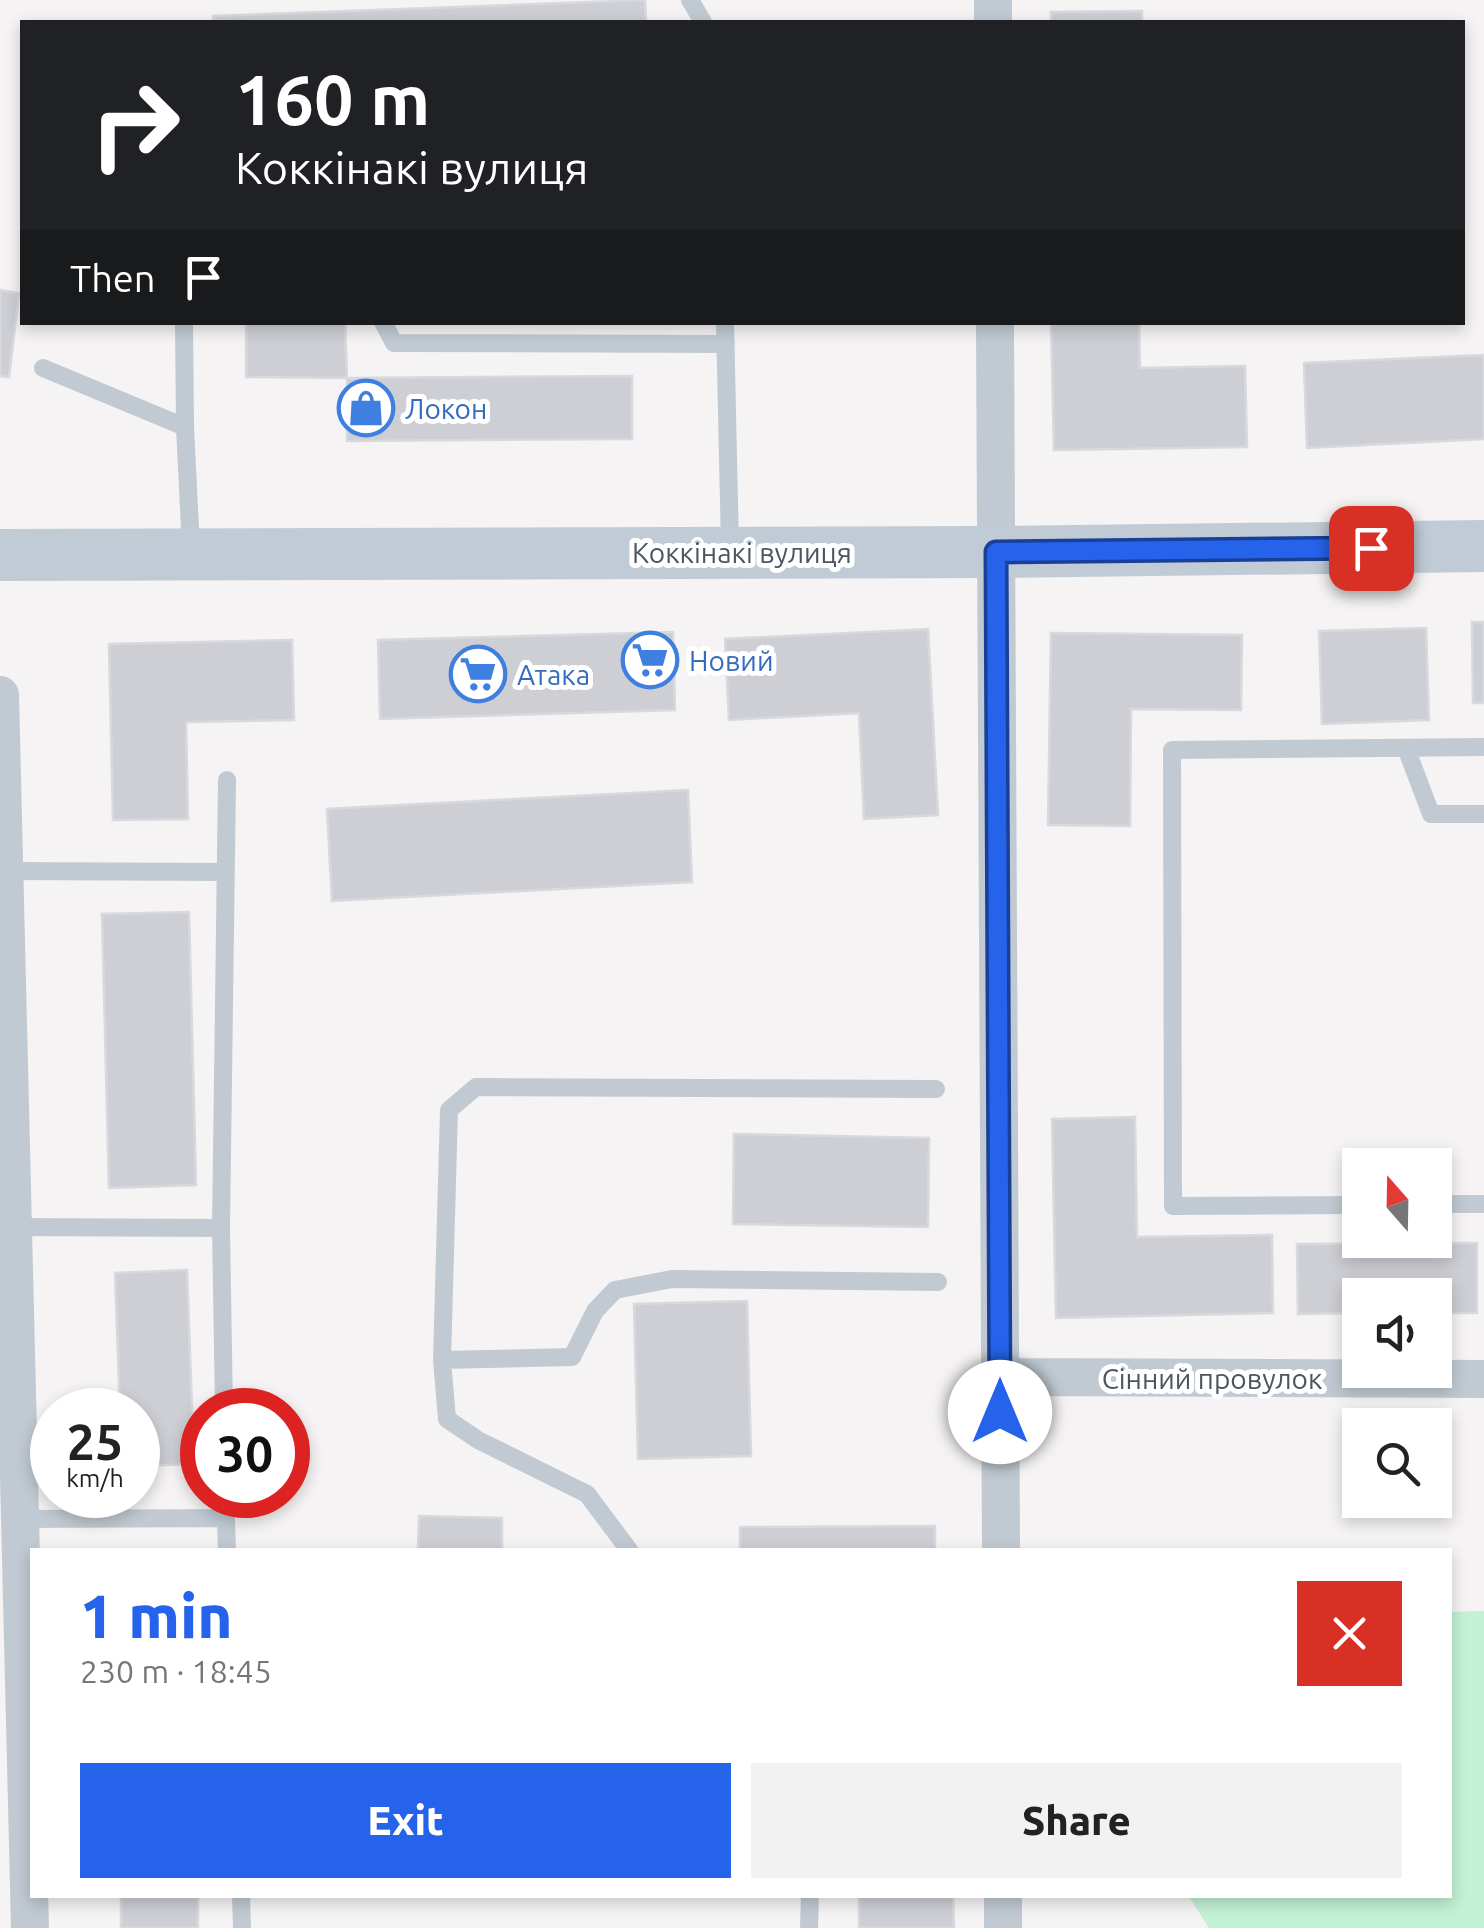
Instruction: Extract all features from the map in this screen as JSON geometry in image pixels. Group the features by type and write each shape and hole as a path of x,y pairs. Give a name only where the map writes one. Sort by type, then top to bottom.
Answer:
{"street":[{"path":"994,325 1001,1548"},
{"name":"Коккінакі вулиця","path":"0,555 996,552 1484,546"},
{"path":"0,695 6,1227 20,1519 30,1928"},
{"name":"Сінний провулок","path":"1000,1377 1484,1379"},
{"path":"1003,1898 1003,1928"}],"lane":[{"path":"184,325 192,554"},
{"path":"384,325 394,344 726,344"},
{"path":"724,325 730,552"},
{"path":"43,368 186,427"},
{"path":"1342,1205 1173,1206 1172,750 1484,747"},
{"path":"1406,748 1431,814 1484,814"},
{"path":"224,1388 221,1228 226,780"},
{"path":"2,871 225,872"},
{"path":"628,1548 587,1494 478,1440 447,1419 442,1360 449,1110 476,1086 936,1089"},
{"path":"1452,1204 1484,1204"},
{"path":"6,1227 221,1228"},
{"path":"442,1360 572,1357 595,1311 615,1290 672,1278 938,1282"},
{"path":"20,1519 226,1518 227,1548"},
{"path":"241,1898 242,1928"},
{"path":"809,1928 810,1898"}],"green space":[{"path":"1484,1611 1484,1928 1209,1928 1190,1898 1452,1898 1452,1612"}],"building":[{"path":"645,0 646,20 213,20 213,16"},
{"path":"1142,11 1142,20 1051,20 1051,12"},
{"path":"0,290 19,293 9,377 0,376"},
{"path":"246,325 345,325 347,378 246,377"},
{"path":"1051,325 1139,325 1140,368 1245,366 1247,447 1054,450"},
{"path":"1484,355 1484,439 1307,448 1304,363"},
{"path":"632,376 632,439 347,441 347,378"},
{"path":"1472,622 1484,622 1484,703 1473,703"},
{"path":"1426,628 1429,720 1322,724 1319,631"},
{"path":"928,629 938,815 864,819 859,713 729,720 725,639"},
{"path":"673,632 675,710 380,719 378,640"},
{"path":"1051,633 1242,635 1241,710 1131,709 1130,826 1048,825"},
{"path":"292,640 294,720 186,722 188,819 113,820 109,644"},
{"path":"688,790 692,882 332,901 327,809"},
{"path":"189,912 196,1185 109,1188 102,914"},
{"path":"1135,1117 1137,1237 1272,1235 1273,1313 1056,1318 1052,1119"},
{"path":"734,1134 929,1138 928,1227 733,1224"},
{"path":"1452,1243 1477,1243 1477,1313 1452,1313 1452,1278 1342,1278 1342,1313 1298,1314 1297,1244 1342,1244 1342,1258 1452,1258"},
{"path":"187,1270 191,1388 180,1388 180,1464 160,1465 160,1388 119,1388 115,1273"},
{"path":"747,1301 751,1456 638,1459 634,1304"},
{"path":"419,1516 502,1518 502,1548 418,1548"},
{"path":"935,1526 935,1548 740,1548 740,1527"},
{"path":"121,1898 198,1898 198,1928 121,1928"},
{"path":"859,1898 953,1898 954,1928 859,1928"}],"place":[{"name":"Локон","path":"366,408"},
{"name":"Новий","path":"650,660"},
{"name":"Атака","path":"478,674"}],"route":[{"path":"1000,1412 996,552 1371,548"}]}
